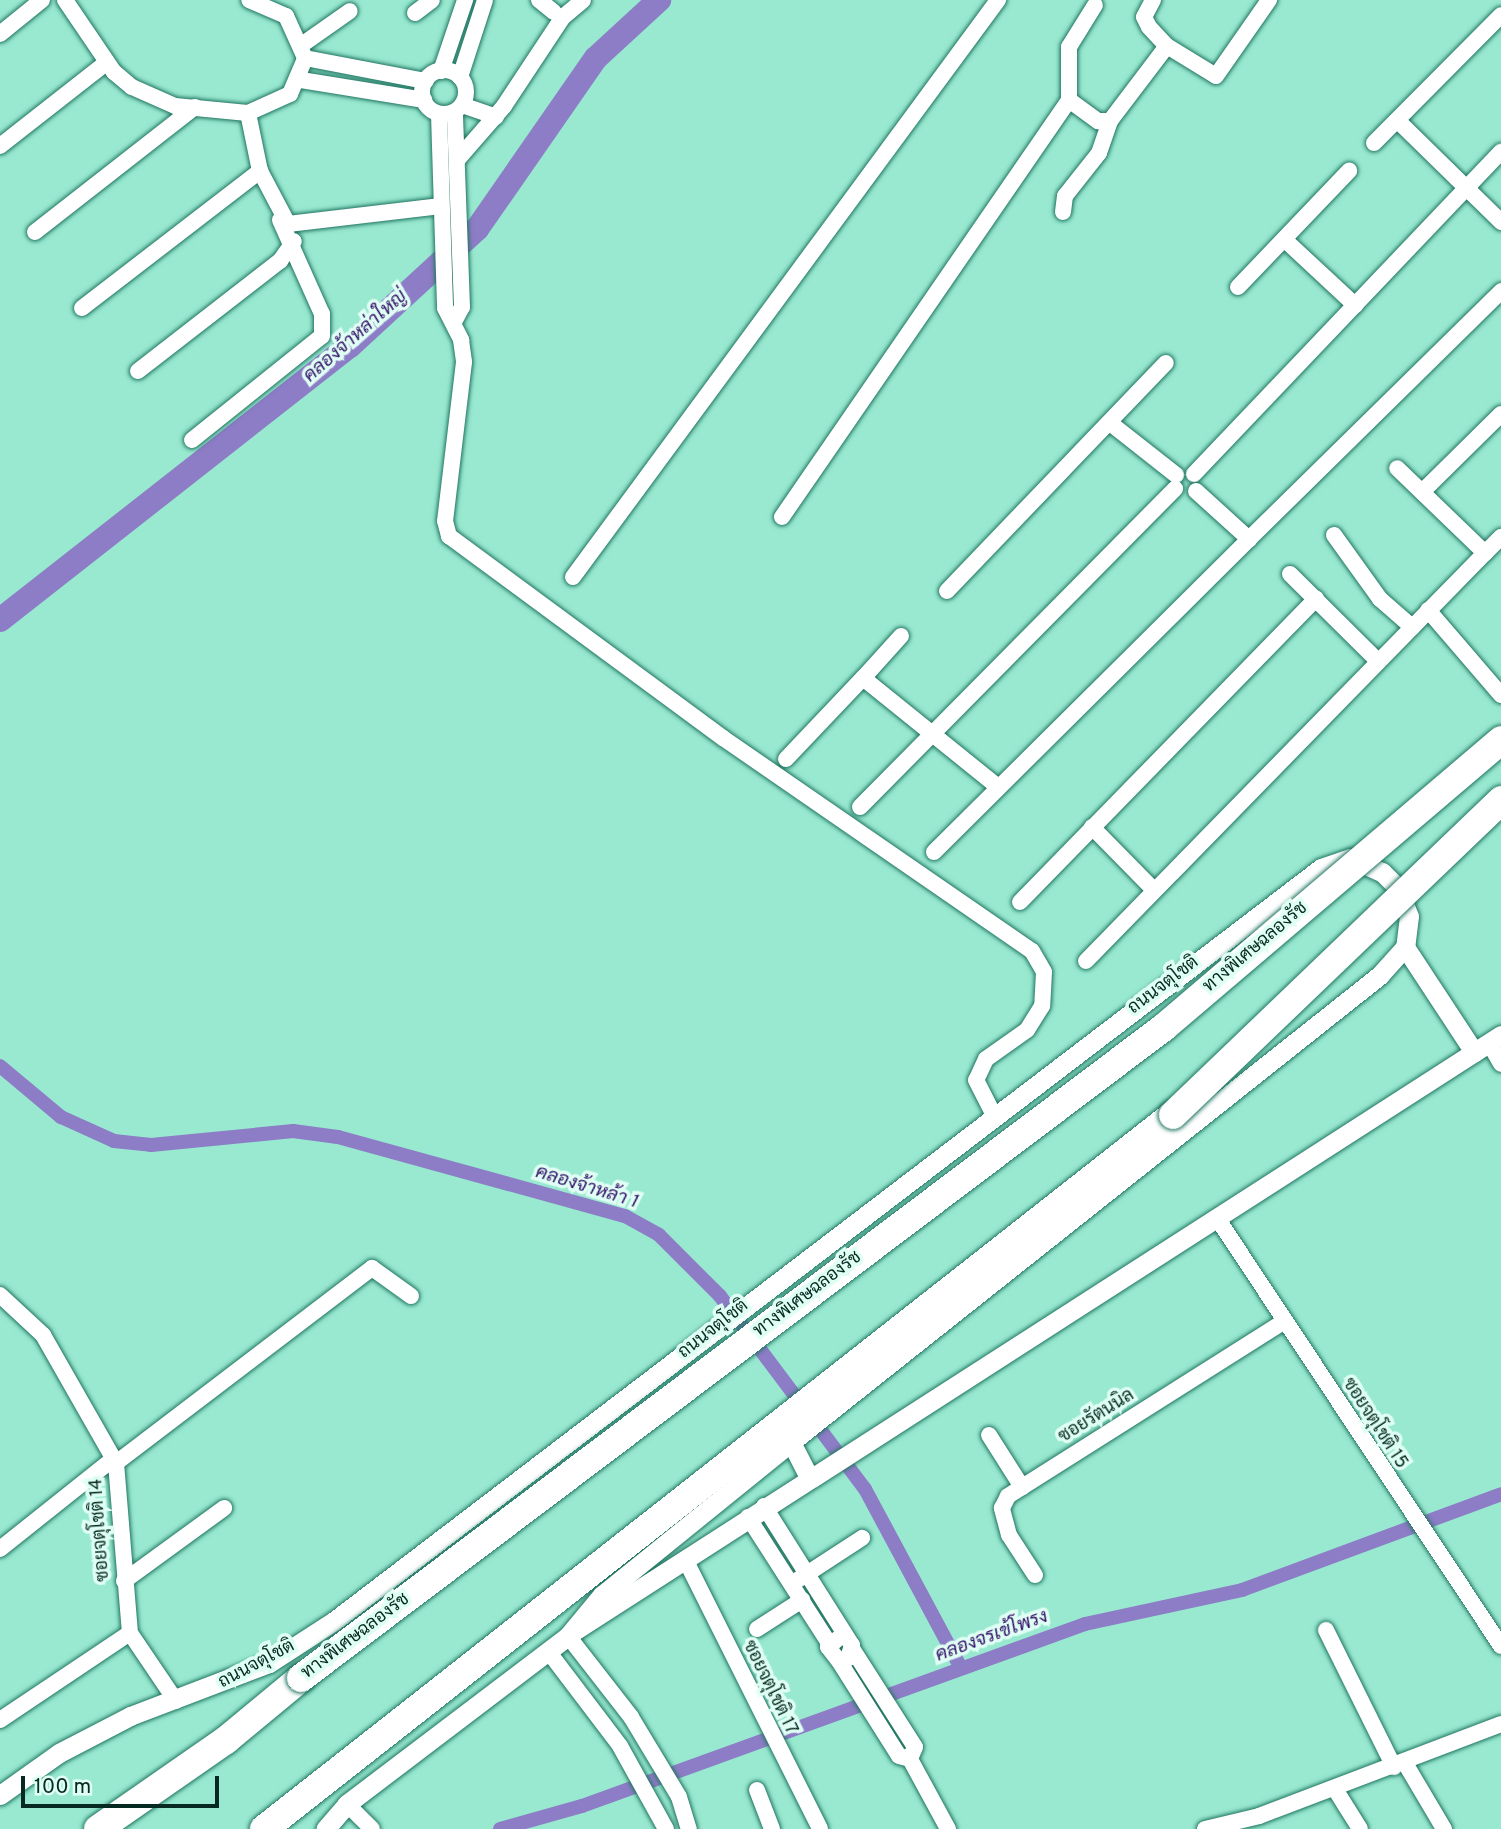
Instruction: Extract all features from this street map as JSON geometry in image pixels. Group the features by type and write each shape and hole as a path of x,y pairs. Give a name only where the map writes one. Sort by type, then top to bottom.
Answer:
{"highway":[{"name":"ทางพิเศษฉลองรัช","path":"98,1829 226,1740 301,1678 1163,1028 1501,740"},
{"path":"264,1829 357,1755 790,1432 935,1301 1173,1115 1501,800"},
{"path":"298,1829 357,1755"}],"street":[{"path":"0,34 42,0"},
{"path":"65,0 107,62 145,94 195,107 248,113 282,102 301,80 304,51 279,9 249,0"},
{"path":"415,13 432,0"},
{"path":"304,51 426,81 441,71 465,0"},
{"path":"485,0 460,77 466,89 452,110 441,206 449,315 464,362 445,521 449,536 701,723 1032,951 1044,972 1042,1006 1027,1030 986,1059 976,1080 994,1115"},
{"path":"539,0 554,12"},
{"path":"458,159 496,117 563,17 583,0"},
{"path":"573,577 998,0"},
{"path":"1153,0 1144,17 1167,46 1216,76 1269,0"},
{"path":"782,517 1069,100 1069,47 1095,5"},
{"path":"304,51 350,10"},
{"path":"1374,143 1501,15"},
{"path":"1062,212 1065,196 1103,146 1110,121 1167,46"},
{"path":"0,146 107,62"},
{"path":"441,71 460,77"},
{"path":"301,80 424,100 452,110 496,117"},
{"path":"424,100 426,81"},
{"path":"1069,100 1098,121 1110,121"},
{"path":"35,232 195,107"},
{"path":"449,315 462,307 458,159 452,110"},
{"path":"192,440 322,336 322,314 260,171 248,113"},
{"path":"1397,120 1501,222"},
{"path":"860,807 1176,482 1194,474 1501,152"},
{"path":"82,308 260,171"},
{"path":"1238,287 1349,171"},
{"path":"280,220 310,224 441,206"},
{"path":"138,371 291,247 310,224"},
{"path":"1285,240 1355,305"},
{"path":"934,852 1501,291"},
{"path":"947,591 1166,363"},
{"path":"1422,492 1501,414"},
{"path":"1110,424 1176,482 1187,496 1196,491"},
{"path":"1397,468 1485,553"},
{"path":"1194,474 1196,491 1249,539"},
{"path":"1334,535 1380,599 1412,626"},
{"path":"1086,961 1377,660 1501,537"},
{"path":"1290,574 1377,660"},
{"path":"1020,902 1316,599"},
{"path":"1428,610 1501,695"},
{"path":"786,759 901,636"},
{"path":"863,678 934,732 998,787"},
{"path":"1092,827 1154,890"},
{"name":"ถนนจตุโชติ","path":"0,1795 59,1753 269,1663 334,1621 1321,868 1350,858 1382,872 1409,916 1405,947"},
{"path":"833,1393 1380,975 1405,947 1488,1043 1501,1063"},
{"path":"325,1829 347,1804 570,1633 687,1563 756,1511 1219,1221 1488,1043"},
{"name":"ซอยจตุโชติ 15","path":"1219,1221 1407,1510 1501,1646"},
{"path":"0,1549 372,1268 411,1296"},
{"name":"ซอยจตุโชติ 14","path":"0,1295 43,1335 115,1461 130,1633 176,1701"},
{"name":"ซอยรัตนนิล","path":"1035,1575 1009,1535 1002,1508 1022,1487 1283,1322"},
{"path":"570,1633 602,1595 790,1432 818,1473"},
{"path":"989,1435 1022,1487"},
{"path":"124,1581 224,1508"},
{"path":"756,1511 835,1639"},
{"path":"798,1580 862,1538"},
{"name":"ซอยจตุโชติ 17","path":"687,1563 820,1829"},
{"path":"798,1580 802,1600 835,1639 853,1650 915,1747 910,1759"},
{"path":"757,1629 802,1600"},
{"path":"1326,1630 1399,1765 1444,1829"},
{"path":"0,1720 130,1633"},
{"path":"570,1633 650,1749 674,1789 689,1829"},
{"path":"835,1639 828,1652 843,1667 900,1756 910,1759 947,1829"},
{"path":"843,1667 853,1650"},
{"path":"548,1651 629,1762 652,1797 666,1829"},
{"path":"1205,1829 1335,1789 1501,1724"},
{"path":"1335,1789 1360,1829"},
{"path":"757,1790 772,1829"},
{"path":"347,1804 372,1829"}],"waterway":[{"name":"คลองจ้าหล่าใหญ่","path":"0,620 350,346 477,229 596,58 659,0"},
{"name":"คลองจ้าหล้า 1","path":"0,1066 61,1117 114,1141 151,1145 293,1131 338,1137 625,1216 659,1235 720,1296 865,1489 961,1668"},
{"name":"คลองจรเข้โพรง","path":"500,1829 582,1806 1085,1624 1242,1590 1501,1494"}]}
